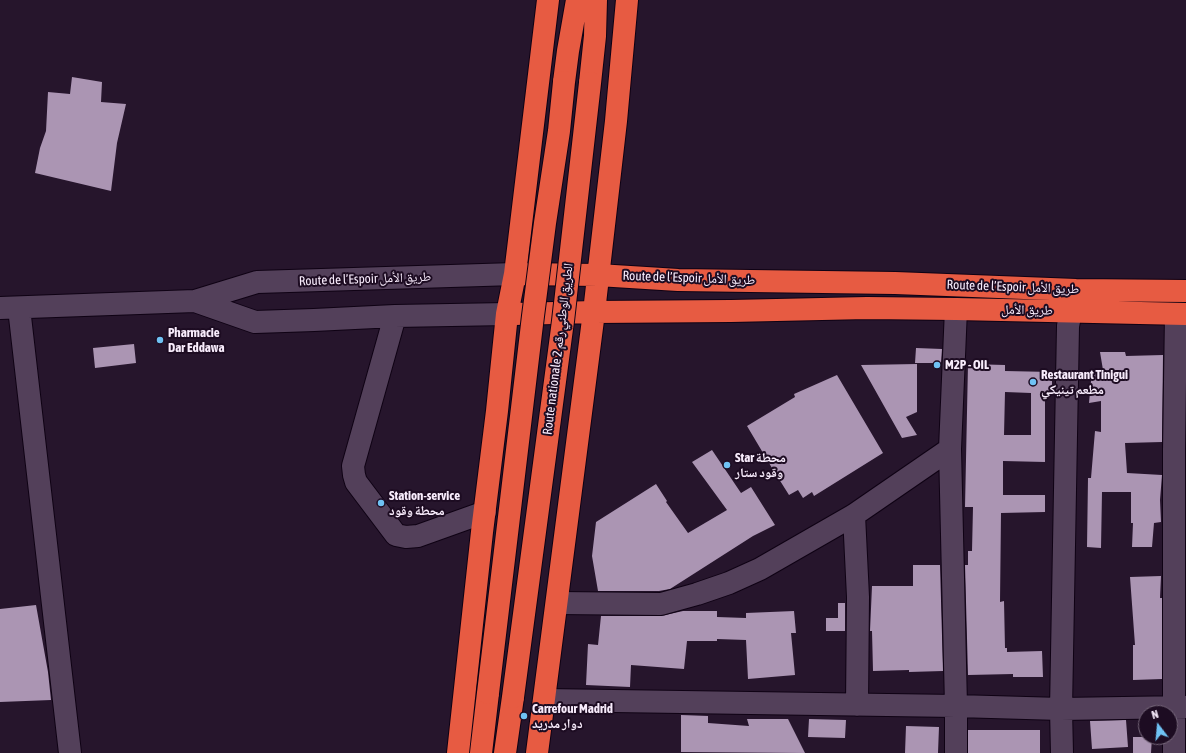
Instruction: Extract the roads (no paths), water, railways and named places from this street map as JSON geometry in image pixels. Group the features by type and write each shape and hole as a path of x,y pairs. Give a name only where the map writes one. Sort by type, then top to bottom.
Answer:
{"highway":[{"path":"458,753 507,314 514,274 548,0"},
{"path":"481,753 533,316 559,131 568,51 577,0"},
{"name":"Route nationale الطريق الوطني رقم 2","path":"505,753 563,321 595,36 596,0"},
{"path":"537,753 594,312 616,121 627,0"},
{"name":"Route de l’Espoir طريق الأمل","path":"514,274 598,274 678,280 888,283 1076,290 1186,291"},
{"name":"Route de l’Espoir طريق الأمل","path":"507,314 867,308"},
{"name":"طريق الأمل","path":"867,308 1181,314"}],"street":[{"name":"Route de l’Espoir طريق الأمل","path":"9,308 195,301 257,282 514,274"},
{"name":"Route de l’Espoir طريق الأمل","path":"195,301 255,322 395,316 507,314"},
{"path":"9,308 70,753"},
{"path":"956,309 950,449 956,753"},
{"path":"1062,753 1061,709 1068,326 1071,311"},
{"path":"1174,753 1180,707 1181,314"},
{"path":"395,316 353,466 356,482 396,535 406,537 418,536 485,512"},
{"path":"557,603 661,604 729,583 760,569 854,515 950,449"},
{"path":"854,515 858,597 857,705"},
{"path":"545,700 1061,709 1180,707"}],"place":[{"name":"Pharmacie Dar Eddawa","path":"160,340"},
{"name":"M2P - OIL","path":"937,365"},
{"name":"Restaurant Tinigui مطعم تينيكي","path":"1033,382"},
{"name":"Star محطة وقود ستار","path":"727,465"},
{"name":"Station-service محطة وقود","path":"381,503"},
{"name":"Carrefour Madrid دوار مدريد","path":"524,716"}]}
